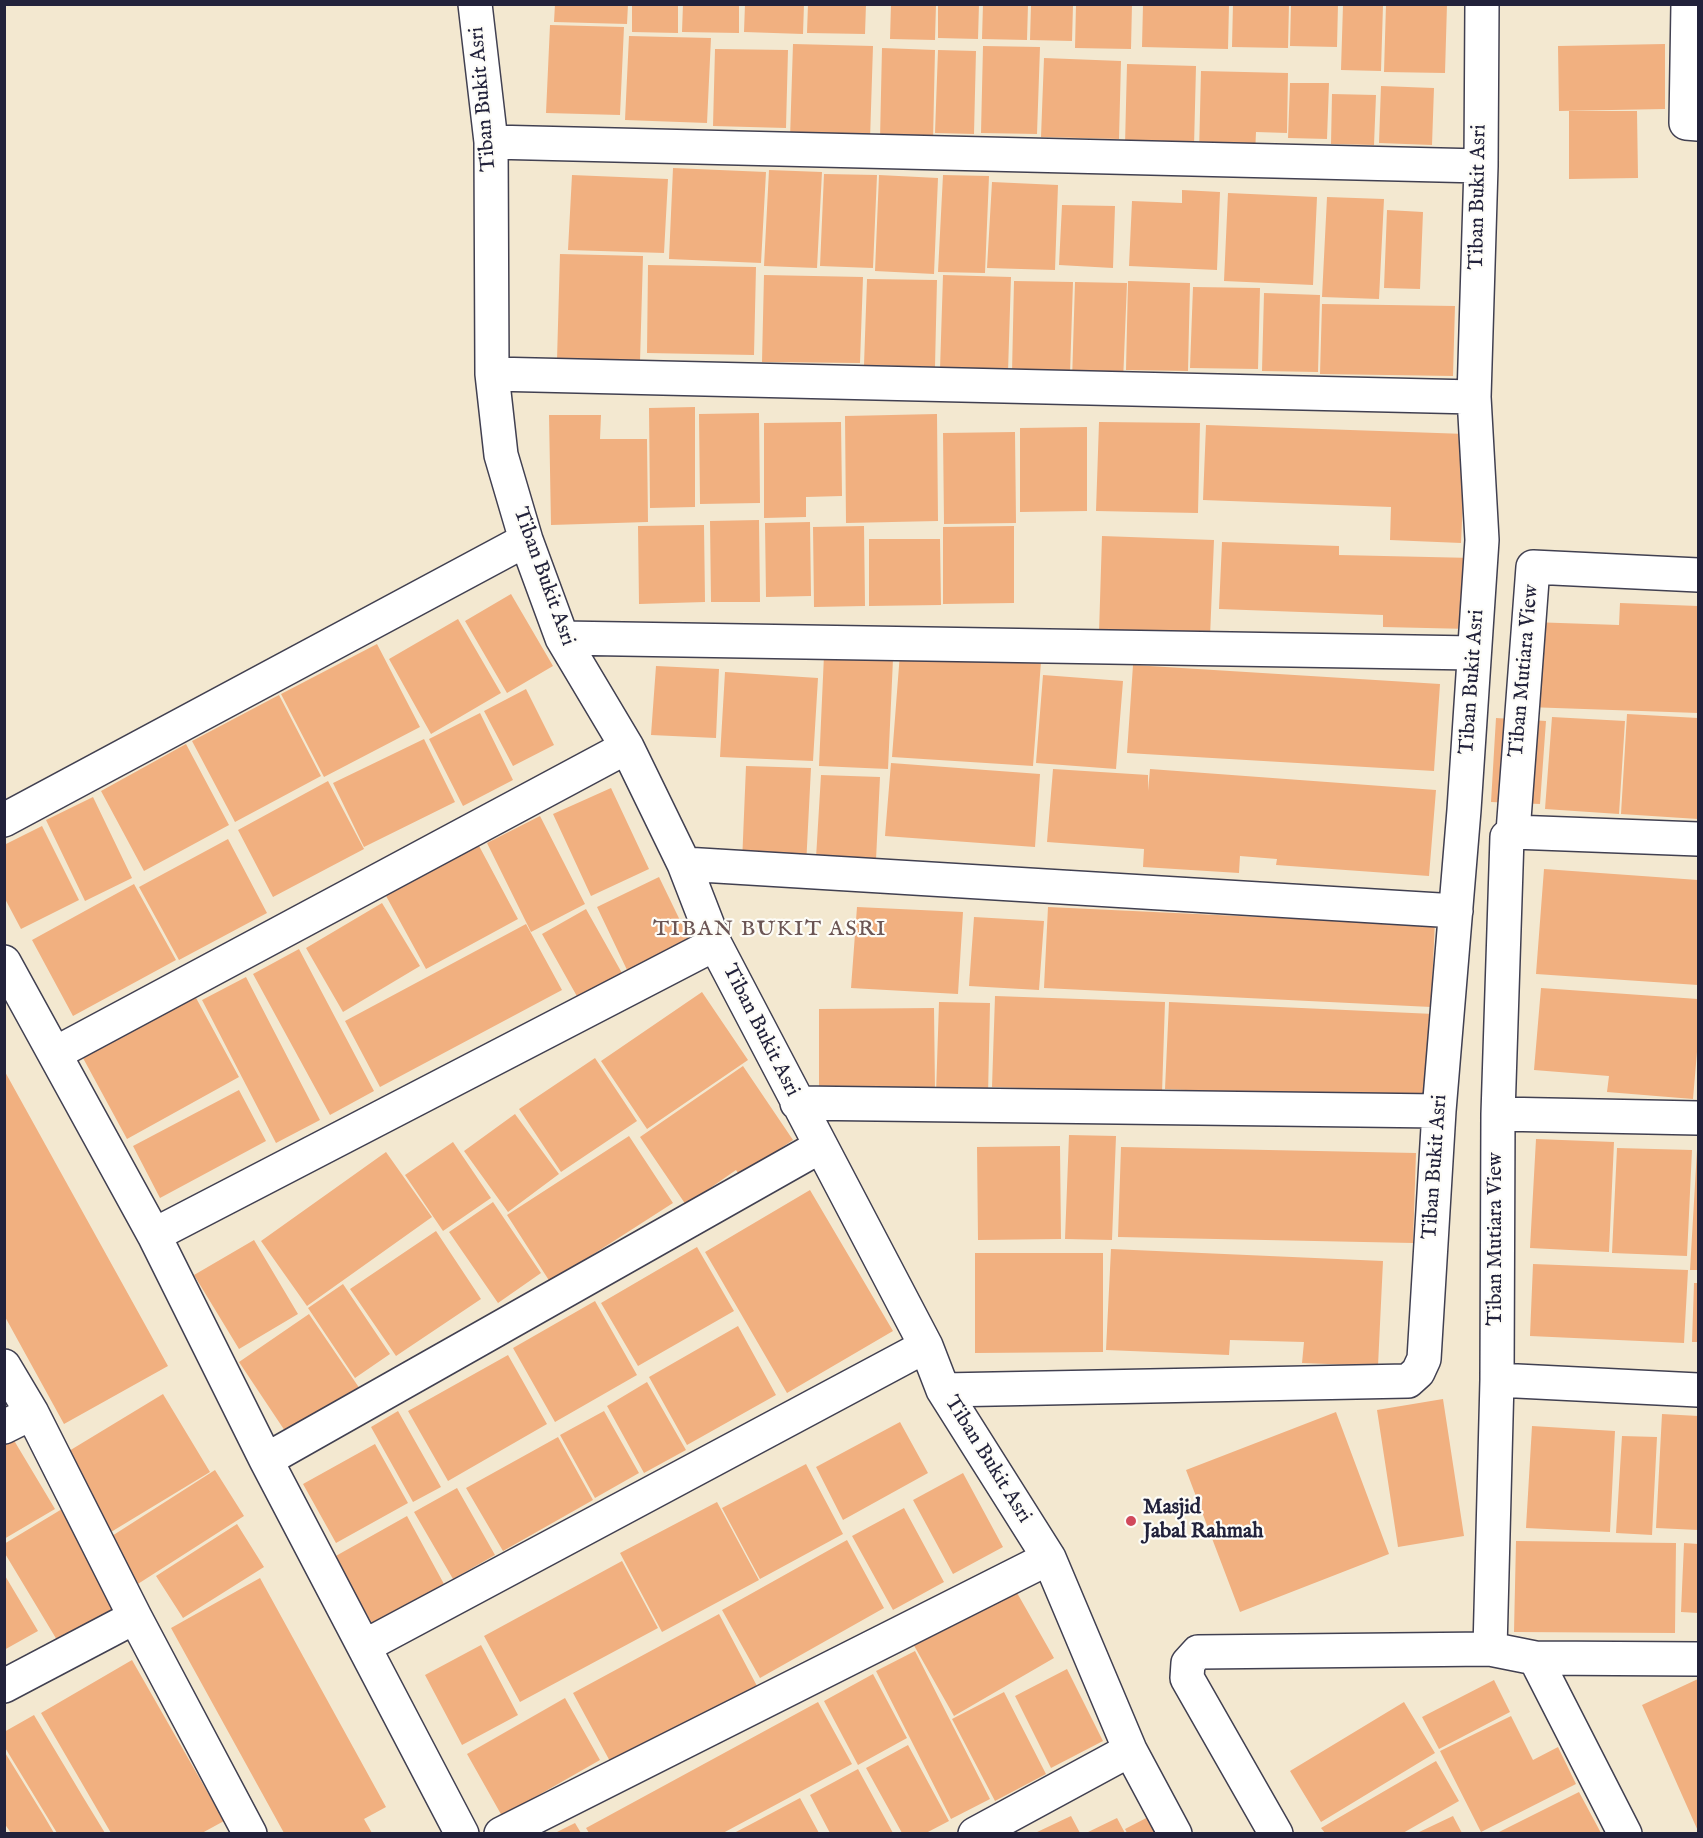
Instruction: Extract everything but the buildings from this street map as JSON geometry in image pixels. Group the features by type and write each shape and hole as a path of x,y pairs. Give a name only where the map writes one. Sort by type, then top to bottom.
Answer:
{"street":[{"name":"Tiban Bukit Asri","path":"475,4 491,142 492,374 501,455 526,540 562,638 627,747 684,864 715,944 926,1346 943,1390 1049,1558 1130,1750 1175,1833"},
{"name":"Tiban Bukit Asri","path":"943,1390 1408,1381 1418,1372 1424,1359 1439,1111 1456,911 1482,540 1474,397 1482,4"},
{"path":"1688,4 1686,123 1698,124"},
{"path":"491,142 1480,166"},
{"path":"492,374 1474,397"},
{"path":"4,820 526,540"},
{"name":"Tiban Mutiara View","path":"1490,1649 1497,1380 1498,1114 1507,837 1513,832 1533,567 1698,575"},
{"path":"562,638 1474,653"},
{"path":"56,1053 627,747"},
{"path":"1513,832 1698,839"},
{"path":"684,864 1456,911"},
{"path":"154,1235 715,944"},
{"path":"4,962 154,1235 266,1460 462,1833"},
{"path":"797,1103 1439,1111"},
{"path":"1498,1114 1698,1118"},
{"path":"266,1460 821,1146"},
{"path":"365,1646 926,1346"},
{"path":"4,1366 18,1420 135,1617 246,1832"},
{"path":"1497,1380 1698,1390"},
{"path":"501,1833 1049,1558"},
{"path":"4,1686 135,1617"},
{"path":"1276,1833 1187,1678 1188,1663 1198,1652 1490,1649 1535,1658 1698,1659"},
{"path":"1535,1658 1625,1833"},
{"path":"975,1833 1130,1750"}],"place":[{"name":"Masjid Jabal Rahmah","path":"1131,1521"}],"district":[{"name":"TIBAN BUKIT ASRI","path":"770,930"}]}
